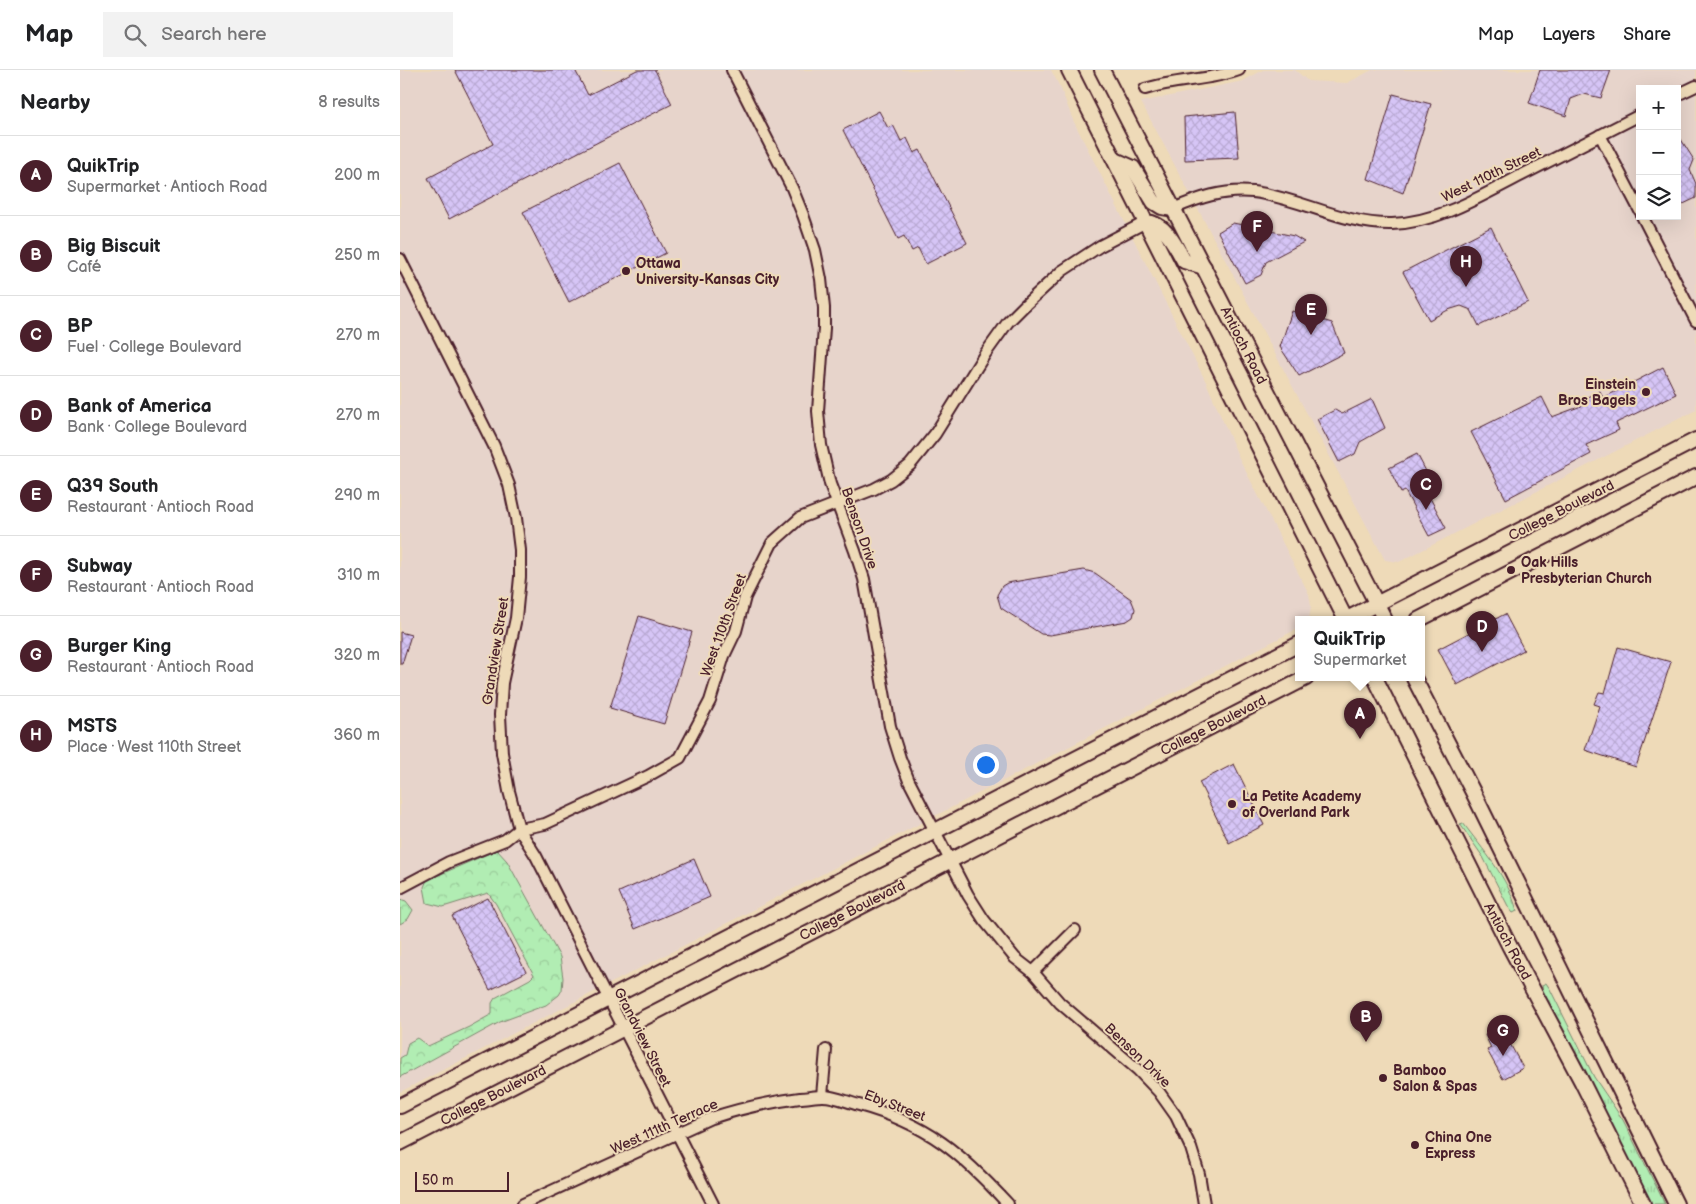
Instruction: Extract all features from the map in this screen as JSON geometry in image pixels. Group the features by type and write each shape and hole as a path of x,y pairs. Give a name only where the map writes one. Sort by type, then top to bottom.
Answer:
{"main road":[{"path":"1069,70 1344,616"},
{"name":"Antioch Road","path":"1102,70 1383,616"},
{"path":"1115,160 1133,168 1154,202 1162,207 1172,209"},
{"path":"1146,222 1154,224 1168,234 1184,261 1204,267"},
{"name":"College Boulevard","path":"1354,616 1696,440"},
{"path":"1425,616 1696,477"},
{"path":"400,1106 1295,646"},
{"name":"College Boulevard","path":"400,1143 1300,681"},
{"name":"Antioch Road","path":"1377,681 1510,947 1582,1082 1643,1204"},
{"path":"1416,681 1476,799 1676,1204"}],"street":[{"name":"Benson Drive","path":"732,70 792,188 815,250 824,308 818,412 826,468 864,579 890,726 909,781 949,860 984,920 1015,958 1033,972 1060,1003 1138,1070 1176,1116 1191,1148 1199,1174 1204,1204"},
{"path":"1145,89 1162,84 1224,76 1239,70"},
{"path":"1681,93 1696,86"},
{"name":"West 110th Street","path":"1172,209 1213,194 1252,192 1280,198 1326,213 1366,223 1394,224 1415,222 1458,208 1636,117"},
{"path":"1600,135 1636,203"},
{"path":"1644,220 1696,321"},
{"name":"West 110th Street","path":"400,888 449,862 505,840 519,829 544,824 648,776 680,758 710,701 724,656 736,631 745,597 772,542 800,518 838,504 890,480 910,465 932,440 985,354 1008,322 1062,271 1100,246 1146,222"},
{"name":"Grandview Street","path":"400,259 494,446 509,485 516,518 520,550 520,577 516,618 502,683 500,715 502,753 519,829 536,856 713,1204"},
{"path":"1033,972 1075,930"},
{"path":"822,1096 826,1050"},
{"name":"West 111th Terrace","path":"524,1204 711,1118 741,1108 772,1101 822,1096"},
{"name":"Eby Street","path":"822,1096 837,1098 900,1118 929,1133 953,1149 1008,1204"}],"shaded area":[{"path":"400,70 1051,70 1061,89 1073,120 1206,382 1239,458 1309,594 1311,606 1310,616 1295,616 1295,630 400,1092"},
{"path":"1263,70 1295,70 1308,81 1347,83 1372,70 1696,70 1696,410 1399,562 1385,560 1141,102 1243,81"}],"green space":[{"path":"1463,823 1501,875 1508,887 1517,911 1513,913 1509,908 1483,857 1460,824"},
{"path":"497,850 507,861 560,957 563,978 562,990 559,995 546,1005 500,1022 400,1077 400,1058 405,1055 408,1043 417,1038 428,1046 469,1027 492,1014 492,1003 495,998 534,975 496,904 488,893 443,907 427,903 424,887 427,880"},
{"path":"400,899 406,901 413,910 408,919 400,924"},
{"path":"1546,983 1594,1077 1623,1120 1665,1204 1651,1204 1543,991 1542,985"}],"building":[{"path":"455,70 575,70 588,95 637,70 655,70 672,104 449,219 428,178 493,144"},
{"path":"1540,70 1611,70 1601,98 1584,94 1571,99 1566,116 1529,103"},
{"path":"1393,94 1431,104 1403,193 1368,179"},
{"path":"879,111 888,128 893,125 901,141 907,138 914,153 920,150 967,243 926,264 918,248 912,251 904,236 898,239 843,130"},
{"path":"1235,112 1239,158 1185,160 1184,117"},
{"path":"1681,139 1694,160 1690,170 1696,184 1696,198 1681,205"},
{"path":"620,163 666,253 569,302 523,212"},
{"path":"1233,223 1294,236 1304,242 1266,262 1261,275 1245,283 1218,232"},
{"path":"1491,227 1528,302 1479,326 1471,310 1461,306 1448,310 1429,320 1403,272"},
{"path":"1292,311 1332,323 1344,353 1299,376 1280,347"},
{"path":"1663,367 1676,394 1616,423 1619,430 1586,445 1591,454 1506,499 1471,432 1542,397 1552,417 1584,405 1581,400 1600,391 1603,398"},
{"path":"1372,399 1385,428 1360,442 1355,454 1339,462 1317,419 1335,410 1342,414"},
{"path":"1417,454 1430,479 1422,483 1446,528 1429,536 1405,491 1401,493 1389,468"},
{"path":"1084,570 1095,573 1131,599 1135,609 1133,617 1127,621 1050,635 1041,634 1001,608 997,595 1002,586 1007,583"},
{"path":"1505,614 1524,650 1457,685 1438,649"},
{"path":"639,616 692,632 664,724 610,708"},
{"path":"400,632 411,635 402,664 400,664"},
{"path":"1618,647 1671,662 1636,767 1585,750 1600,706 1594,704 1599,692 1605,693"},
{"name":"La Petite Academy of Overland Park","path":"1234,764 1264,825 1229,843 1199,782"},
{"path":"694,859 710,897 635,929 619,892"},
{"path":"488,898 526,972 490,990 452,916"},
{"path":"1500,1028 1523,1068 1503,1079 1487,1050 1491,1048 1485,1035"}],"place":[{"name":"Subway","path":"1257,252"},
{"name":"Ottawa University-Kansas City","path":"626,271"},
{"name":"MSTS","path":"1466,287"},
{"name":"Q39 South","path":"1311,335"},
{"name":"Einstein Bros Bagels","path":"1646,392"},
{"name":"BP","path":"1426,510"},
{"name":"Oak Hills Presbyterian Church","path":"1511,570"},
{"name":"Bank of America","path":"1482,652"},
{"name":"QuikTrip","path":"1360,739"},
{"name":"La Petite Academy of Overland Park","path":"1232,804"},
{"name":"Big Biscuit","path":"1366,1042"},
{"name":"Burger King","path":"1503,1056"},
{"name":"Bamboo Salon & Spas","path":"1383,1078"},
{"name":"China One Express","path":"1415,1145"}]}
